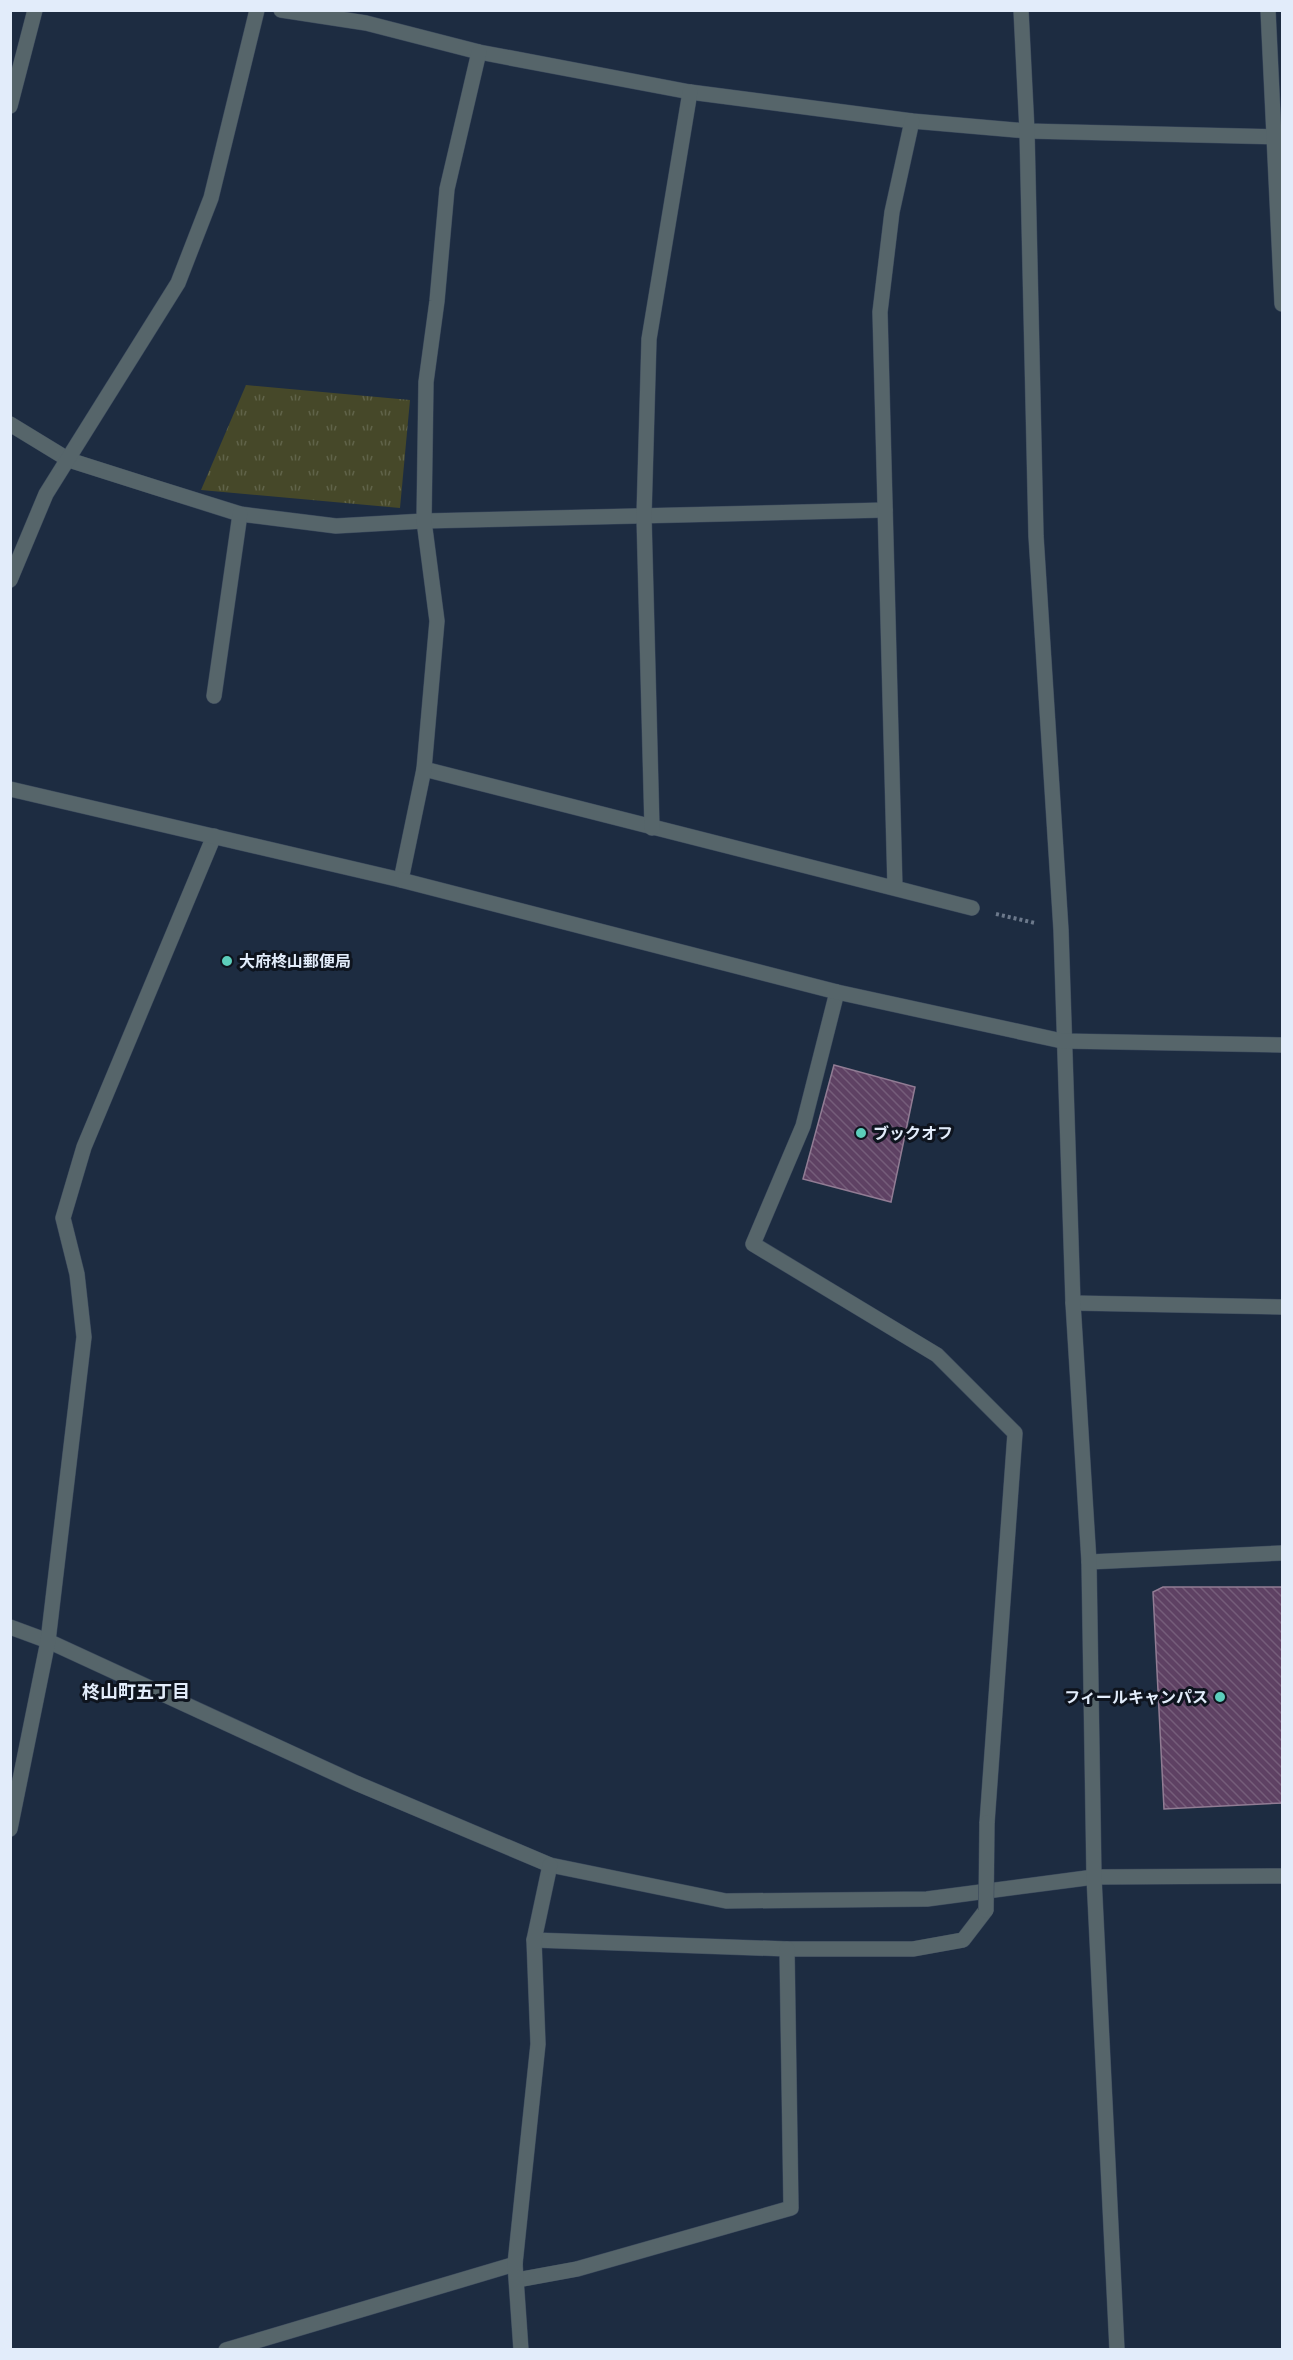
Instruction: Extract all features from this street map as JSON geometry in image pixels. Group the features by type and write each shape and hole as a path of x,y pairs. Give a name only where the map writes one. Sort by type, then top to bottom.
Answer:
{"street":[{"path":"10,106 35,10"},
{"path":"10,580 46,494 178,283 211,198 258,10"},
{"path":"281,10 366,17 479,52 690,92 912,122 1027,131 1279,137"},
{"path":"1021,10 1027,131 1036,536 1061,930 1062,1041 1073,1303 1089,1562 1094,1877 1117,2349"},
{"path":"1268,10 1279,137 1282,304"},
{"path":"401,880 424,769 437,621 424,521 426,382 437,301 447,189 479,52"},
{"path":"652,828 644,516 649,339 690,92"},
{"path":"912,122 892,212 880,312 895,888 972,908"},
{"path":"10,424 69,460 240,514 336,526 424,521 885,510"},
{"path":"214,696 240,514"},
{"path":"424,769 972,908"},
{"path":"10,789 401,880 837,992 1062,1041 1282,1045"},
{"path":"10,1829 48,1641 84,1337 77,1274 63,1218 84,1147 214,836"},
{"path":"534,1940 787,1949 913,1949 963,1940 986,1910 987,1823 1015,1433 937,1355 753,1244 803,1126 837,992"},
{"path":"1073,1303 1282,1307"},
{"path":"1089,1562 1282,1553"},
{"path":"10,1627 48,1641 356,1783 550,1866 726,1901 927,1899 1094,1877 1282,1876"},
{"path":"521,2349 515,2264 538,2044 534,1940 550,1866"},
{"path":"517,2280 577,2269 791,2208 787,1949"},
{"path":"226,2349 515,2264"}],"path":[{"path":"972,908 1061,930"}],"green space":[{"path":"246,385 410,400 400,508 201,490"}],"building":[{"name":"ブックオフ","path":"834,1065 915,1087 891,1202 803,1179"},
{"name":"フィールキャンパス","path":"1163,1587 1282,1587 1282,1803 1164,1809 1153,1592"}],"place":[{"name":"大府柊山郵便局","path":"227,961"},
{"name":"ブックオフ","path":"861,1133"},
{"name":"フィールキャンパス","path":"1220,1697"}],"district":[{"name":"柊山町五丁目","path":"136,1692"}]}
